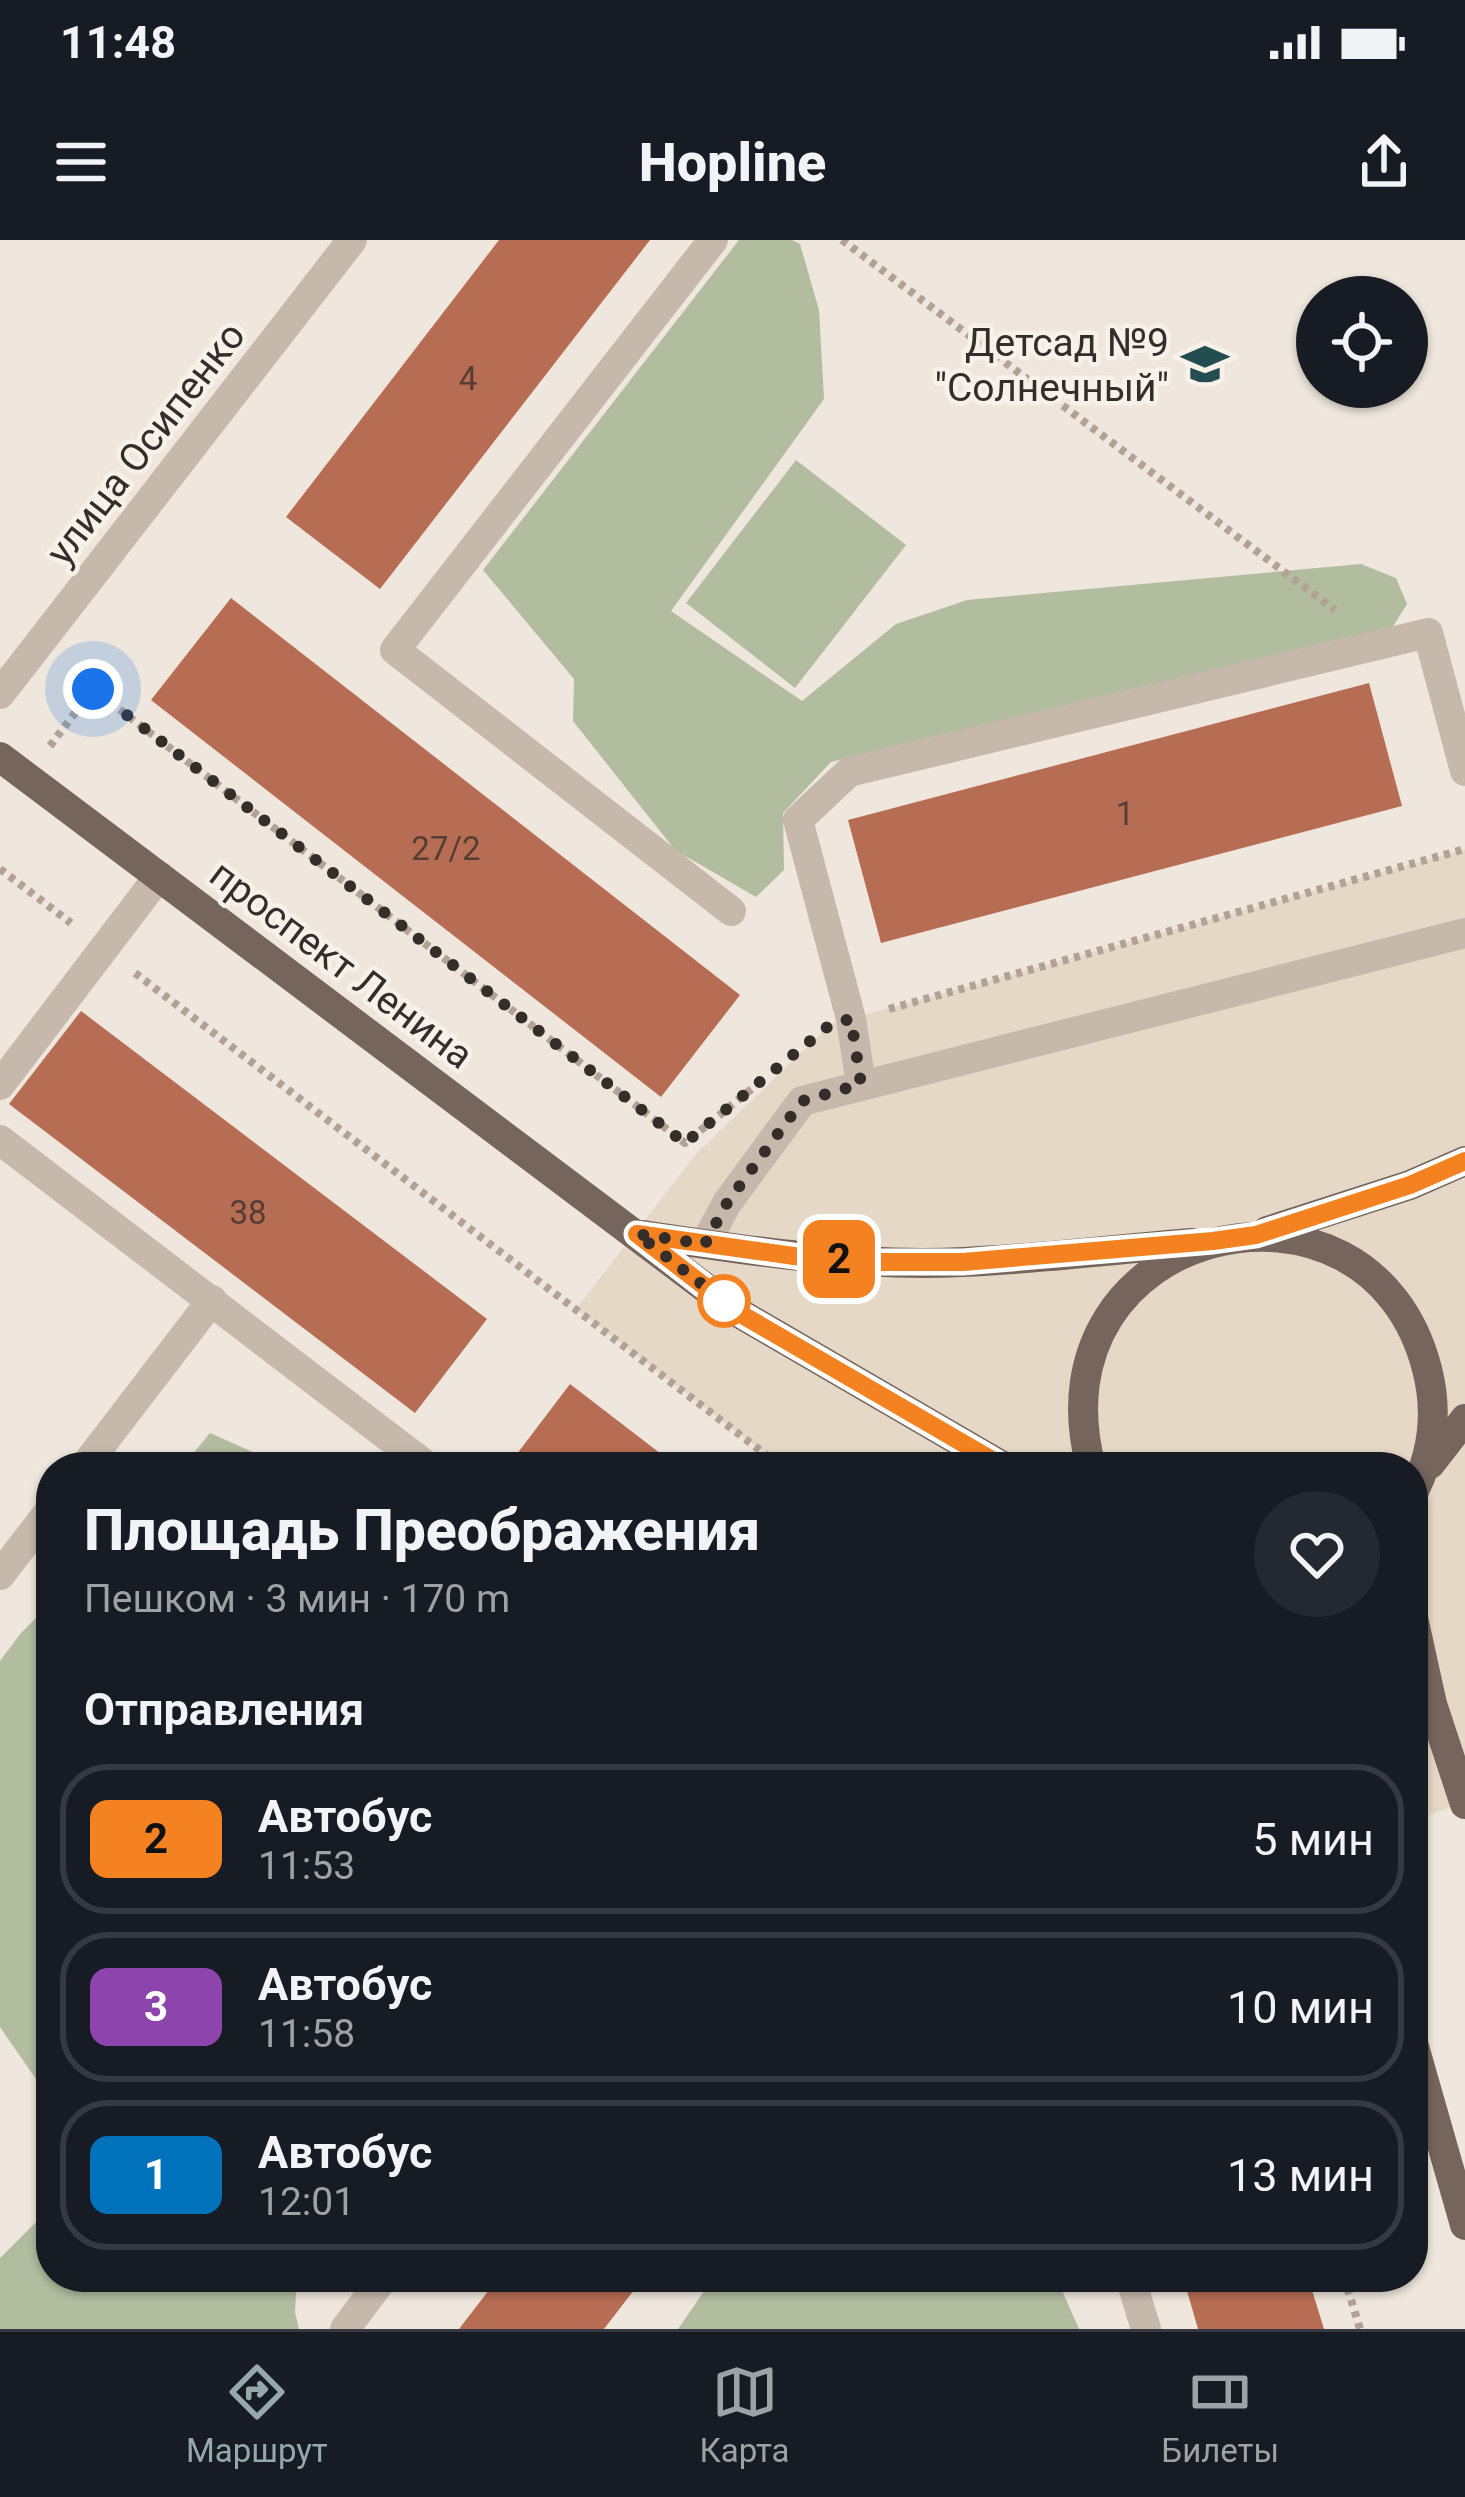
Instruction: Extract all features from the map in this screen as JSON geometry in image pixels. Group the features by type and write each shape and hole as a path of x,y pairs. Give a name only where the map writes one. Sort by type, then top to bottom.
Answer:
{"main road":[{"name":"проспект Ленина","path":"0,757 739,1313 978,1452"},
{"path":"1086,1452 1081,1393 1091,1351 1111,1312 1139,1280 1173,1256 1213,1241 1256,1235 1410,1185 1465,1161"},
{"name":"проспект Ленина","path":"637,1234 801,1257 963,1262 1213,1241"},
{"path":"1256,1235 1298,1240 1338,1255 1374,1279 1402,1311 1422,1348 1432,1390 1432,1432 1427,1452"},
{"path":"1428,1469 1465,1419"},
{"path":"1428,1687 1465,1804"},
{"path":"1428,2096 1465,2225"}],"street":[{"name":"улица Осипенко","path":"0,694 352,240"},
{"path":"713,240 394,650 731,911"},
{"path":"861,1084 851,1019 798,820 849,772 1428,633 1464,761"},
{"path":"0,1085 159,876"},
{"path":"705,1244 727,1203 802,1101 1465,933"},
{"path":"0,1140 409,1452"},
{"path":"95,1452 212,1300"},
{"path":"0,1575 36,1528"},
{"path":"345,2329 373,2292"},
{"path":"1135,2292 1146,2329"}],"path":[{"path":"842,240 1380,644"},
{"path":"38,646 685,1143 758,1084"},
{"path":"851,1019 1465,849"},
{"path":"0,869 762,1452"},
{"path":"1349,2292 1360,2329"}],"green space":[{"path":"739,240 800,244 819,310 824,399 671,611 802,701 896,624 967,600 1361,564 1396,578 1407,604 1392,628 831,762 783,813 784,870 756,897 675,850 573,721 574,679 483,570"},
{"path":"796,460 906,545 795,688 686,603"},
{"path":"210,1433 252,1452 194,1452"},
{"path":"36,1618 36,2079 0,2027 0,1661"},
{"path":"36,2222 36,2292 296,2292 299,2329 0,2329 0,2258"},
{"path":"704,2292 1063,2292 1079,2329 678,2329"}],"shaded area":[{"path":"1465,849 1465,1802 1428,1816 1428,1452 762,1452 576,1309 696,1154 831,1024"}],"building":[{"path":"499,240 650,240 380,589 286,517"},
{"path":"231,598 740,995 661,1097 151,700"},
{"path":"1369,683 1402,806 881,943 848,820"},
{"path":"81,1011 487,1319 415,1413 9,1104"},
{"path":"570,1384 658,1452 518,1452"},
{"path":"487,2292 632,2292 604,2329 459,2329"},
{"path":"1187,2292 1313,2292 1324,2329 1198,2329"}],"bus line":[{"name":"2","path":"978,1452 739,1313 637,1234 801,1257 878,1262 963,1262 1213,1241 1256,1235 1410,1185 1465,1161"}],"place":[{"name":"Детсад №9 \"Солнечный\"","path":"1205,364"}],"route":[{"path":"93,689 685,1143 831,1024 851,1019 861,1084 802,1101 727,1203 705,1244 637,1234 739,1313 724,1301"}]}
